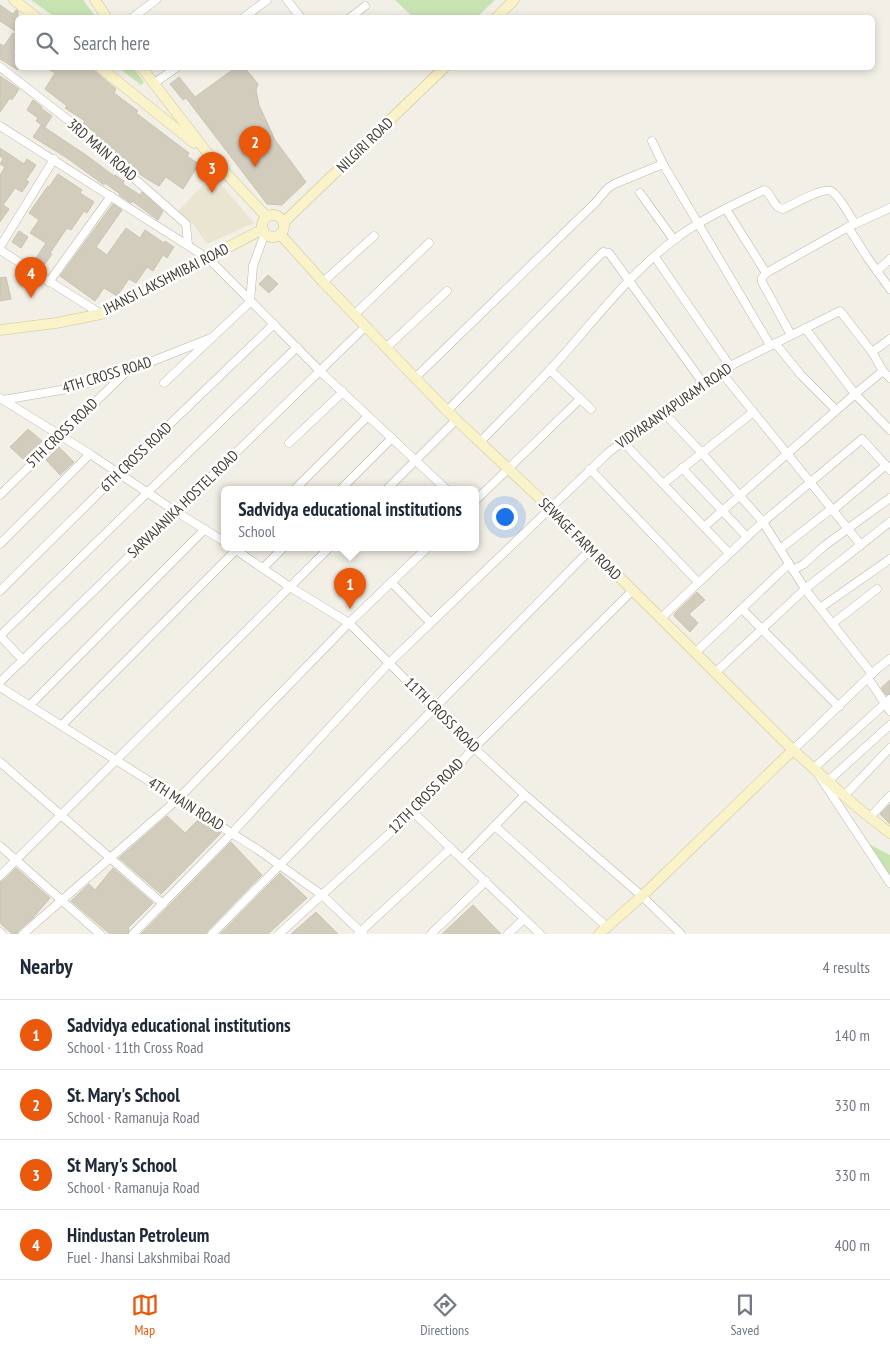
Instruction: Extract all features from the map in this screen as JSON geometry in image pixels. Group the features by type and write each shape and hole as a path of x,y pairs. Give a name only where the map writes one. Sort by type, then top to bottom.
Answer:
{"main road":[{"path":"14,0 33,15"},
{"path":"95,0 105,15"},
{"path":"499,15 514,0"},
{"path":"104,70 209,154"},
{"path":"143,70 209,154 268,216"},
{"name":"NILGIRI ROAD","path":"284,222 442,70"},
{"path":"268,216 279,216 284,222 284,229 280,234 272,236 264,231 263,221 268,216"},
{"name":"JHANSI LAKSHMIBAI ROAD","path":"2,331 101,314 264,231"},
{"name":"SEWAGE FARM ROAD","path":"280,234 354,315 447,411 662,617 793,750 844,796 890,833"},
{"path":"599,934 642,896 793,750"}],"street":[{"path":"136,15 156,0"},
{"path":"247,15 267,0"},
{"path":"287,0 298,15"},
{"path":"354,15 365,6"},
{"name":"3RD MAIN ROAD","path":"0,67 68,120 186,224 188,244"},
{"path":"153,84 173,70"},
{"path":"0,126 209,258 250,302 320,371 443,486"},
{"path":"652,141 697,225 772,344 836,410"},
{"path":"54,159 0,249 4,257 101,314"},
{"path":"415,378 595,203 608,188 663,164"},
{"path":"480,442 550,370 630,280 674,240 697,225 764,190 768,192 776,206 783,209 823,190 828,190 836,195 877,271 890,289"},
{"path":"640,193 674,240"},
{"path":"49,282 111,196"},
{"path":"791,335 762,282 762,278 766,273 852,226 890,208"},
{"path":"726,209 766,273"},
{"path":"164,383 250,302 253,266 264,231"},
{"path":"323,282 374,236"},
{"path":"354,315 429,244"},
{"path":"447,411 603,252 609,253 630,280 703,383"},
{"path":"655,257 730,366"},
{"path":"877,271 890,259"},
{"path":"387,347 447,290"},
{"name":"VIDYARANYAPURAM ROAD","path":"133,934 232,833 390,662 608,452 703,383 730,366 840,311 872,352"},
{"name":"6TH CROSS ROAD","path":"0,591 274,324"},
{"name":"SARVAJANIKA HOSTEL ROAD","path":"0,682 366,326"},
{"path":"805,328 855,394 890,430"},
{"name":"4TH CROSS ROAD","path":"1,400 73,388 125,372 211,338"},
{"path":"890,338 872,352 883,371 890,378"},
{"path":"23,660 0,636 297,347"},
{"path":"550,370 591,409"},
{"path":"704,526 883,371"},
{"name":"5TH CROSS ROAD","path":"0,495 125,372"},
{"path":"721,372 752,413 861,546"},
{"path":"289,444 343,392"},
{"path":"479,497 580,399"},
{"path":"1,400 90,454 221,539"},
{"path":"663,412 763,522 805,589 887,701 890,711"},
{"path":"663,484 752,413"},
{"path":"298,486 368,416"},
{"path":"390,486 456,419"},
{"path":"344,486 392,438"},
{"path":"662,617 746,537 862,439 888,468 780,549"},
{"path":"623,442 729,553"},
{"path":"0,544 90,454"},
{"path":"682,468 746,537"},
{"path":"590,469 698,582"},
{"path":"696,652 791,567 804,564 847,529 890,498"},
{"path":"716,672 805,589 890,522"},
{"path":"30,705 205,529"},
{"path":"212,934 591,549"},
{"path":"62,725 232,551"},
{"name":"11TH CROSS ROAD","path":"239,551 290,587 350,622 474,748 525,795 642,896 681,934"},
{"path":"263,568 280,551"},
{"path":"0,876 326,551"},
{"path":"23,934 178,799 350,622 423,551"},
{"path":"820,608 890,559"},
{"path":"391,582 430,622"},
{"path":"832,624 877,589"},
{"name":"12TH CROSS ROAD","path":"279,934 413,812 474,748 633,590"},
{"path":"742,609 839,708"},
{"path":"793,750 890,659"},
{"name":"4TH MAIN ROAD","path":"0,687 118,760 280,865 322,895 360,933"},
{"path":"887,701 814,768 890,883"},
{"path":"828,781 890,725"},
{"path":"844,796 890,748"},
{"path":"0,762 163,904"},
{"path":"462,859 525,795"},
{"path":"870,817 890,796"},
{"path":"413,812 540,934"},
{"path":"495,826 607,926"},
{"path":"0,846 100,934"},
{"path":"360,933 451,848"},
{"path":"431,934 486,881"},
{"path":"508,934 524,919"}],"shaded area":[{"path":"213,175 254,223 207,244 193,224 178,211"}],"green space":[{"path":"31,0 83,0 94,15 52,15"},
{"path":"395,0 495,0 479,15 411,15"},
{"path":"122,70 135,70 144,82 141,85"},
{"path":"861,840 890,855 890,880"}],"building":[{"path":"0,5 13,14 16,10 18,11 18,15 15,15 15,31 0,21"},
{"path":"13,33 15,34 15,49 13,52 15,53 15,68 0,59 0,44 4,46"},
{"path":"50,70 93,70 116,89 114,93 138,111 136,113 189,153 187,156 199,164 183,189 166,177 159,186 147,179 95,136 97,134 83,124 85,121 65,108 67,106 45,89 55,73"},
{"path":"232,70 247,70 258,84 256,90 259,105 275,140 306,182 282,205 267,204 186,98 183,100 170,84 179,77 195,97"},
{"path":"0,76 19,89 12,100 10,98 0,112"},
{"path":"33,100 52,116 45,127 36,121 38,118 27,110"},
{"path":"41,125 124,181 123,184 140,195 142,192 163,211 158,220 132,201 131,203 119,195 105,183 104,185 67,158 33,137"},
{"path":"0,148 24,164 27,159 36,165 26,180 29,182 22,192 15,188 3,205 9,209 0,222 0,175 5,167 0,164 3,159 0,156"},
{"path":"58,174 82,190 80,193 94,202 87,213 84,211 71,230 67,228 45,264 36,258 46,243 30,233 39,220 29,213"},
{"path":"113,204 122,210 96,247 107,255 126,228 140,238 145,230 164,243 165,241 174,247 167,258 163,255 153,271 147,267 136,283 129,279 117,296 104,288 95,301 60,276"},
{"path":"19,231 28,237 21,248 12,242"},
{"path":"268,275 278,284 269,293 259,284"},
{"path":"6,277 11,299 0,301 0,278"},
{"path":"28,429 42,441 23,459 10,447"},
{"path":"59,447 74,462 60,475 46,460"},
{"path":"697,592 705,600 689,614 698,623 690,632 674,616"},
{"path":"890,680 890,694 886,695 881,688"},
{"path":"890,804 890,824 880,814"},
{"path":"167,816 185,833 198,820 221,833 161,894 119,858"},
{"path":"231,842 262,875 206,934 141,934"},
{"path":"16,868 50,898 17,934 12,934 0,923 0,882"},
{"path":"113,868 153,903 128,928 128,934 110,934 71,901 89,884 95,890"},
{"path":"280,873 307,898 268,934 220,934"},
{"path":"473,905 501,934 442,934"},
{"path":"316,912 338,934 291,934"}],"place":[{"name":"St. Mary's School","path":"255,167"},
{"name":"St Mary's School","path":"212,193"},
{"name":"Hindustan Petroleum","path":"31,298"},
{"name":"Sadvidya educational institutions","path":"350,609"}]}
